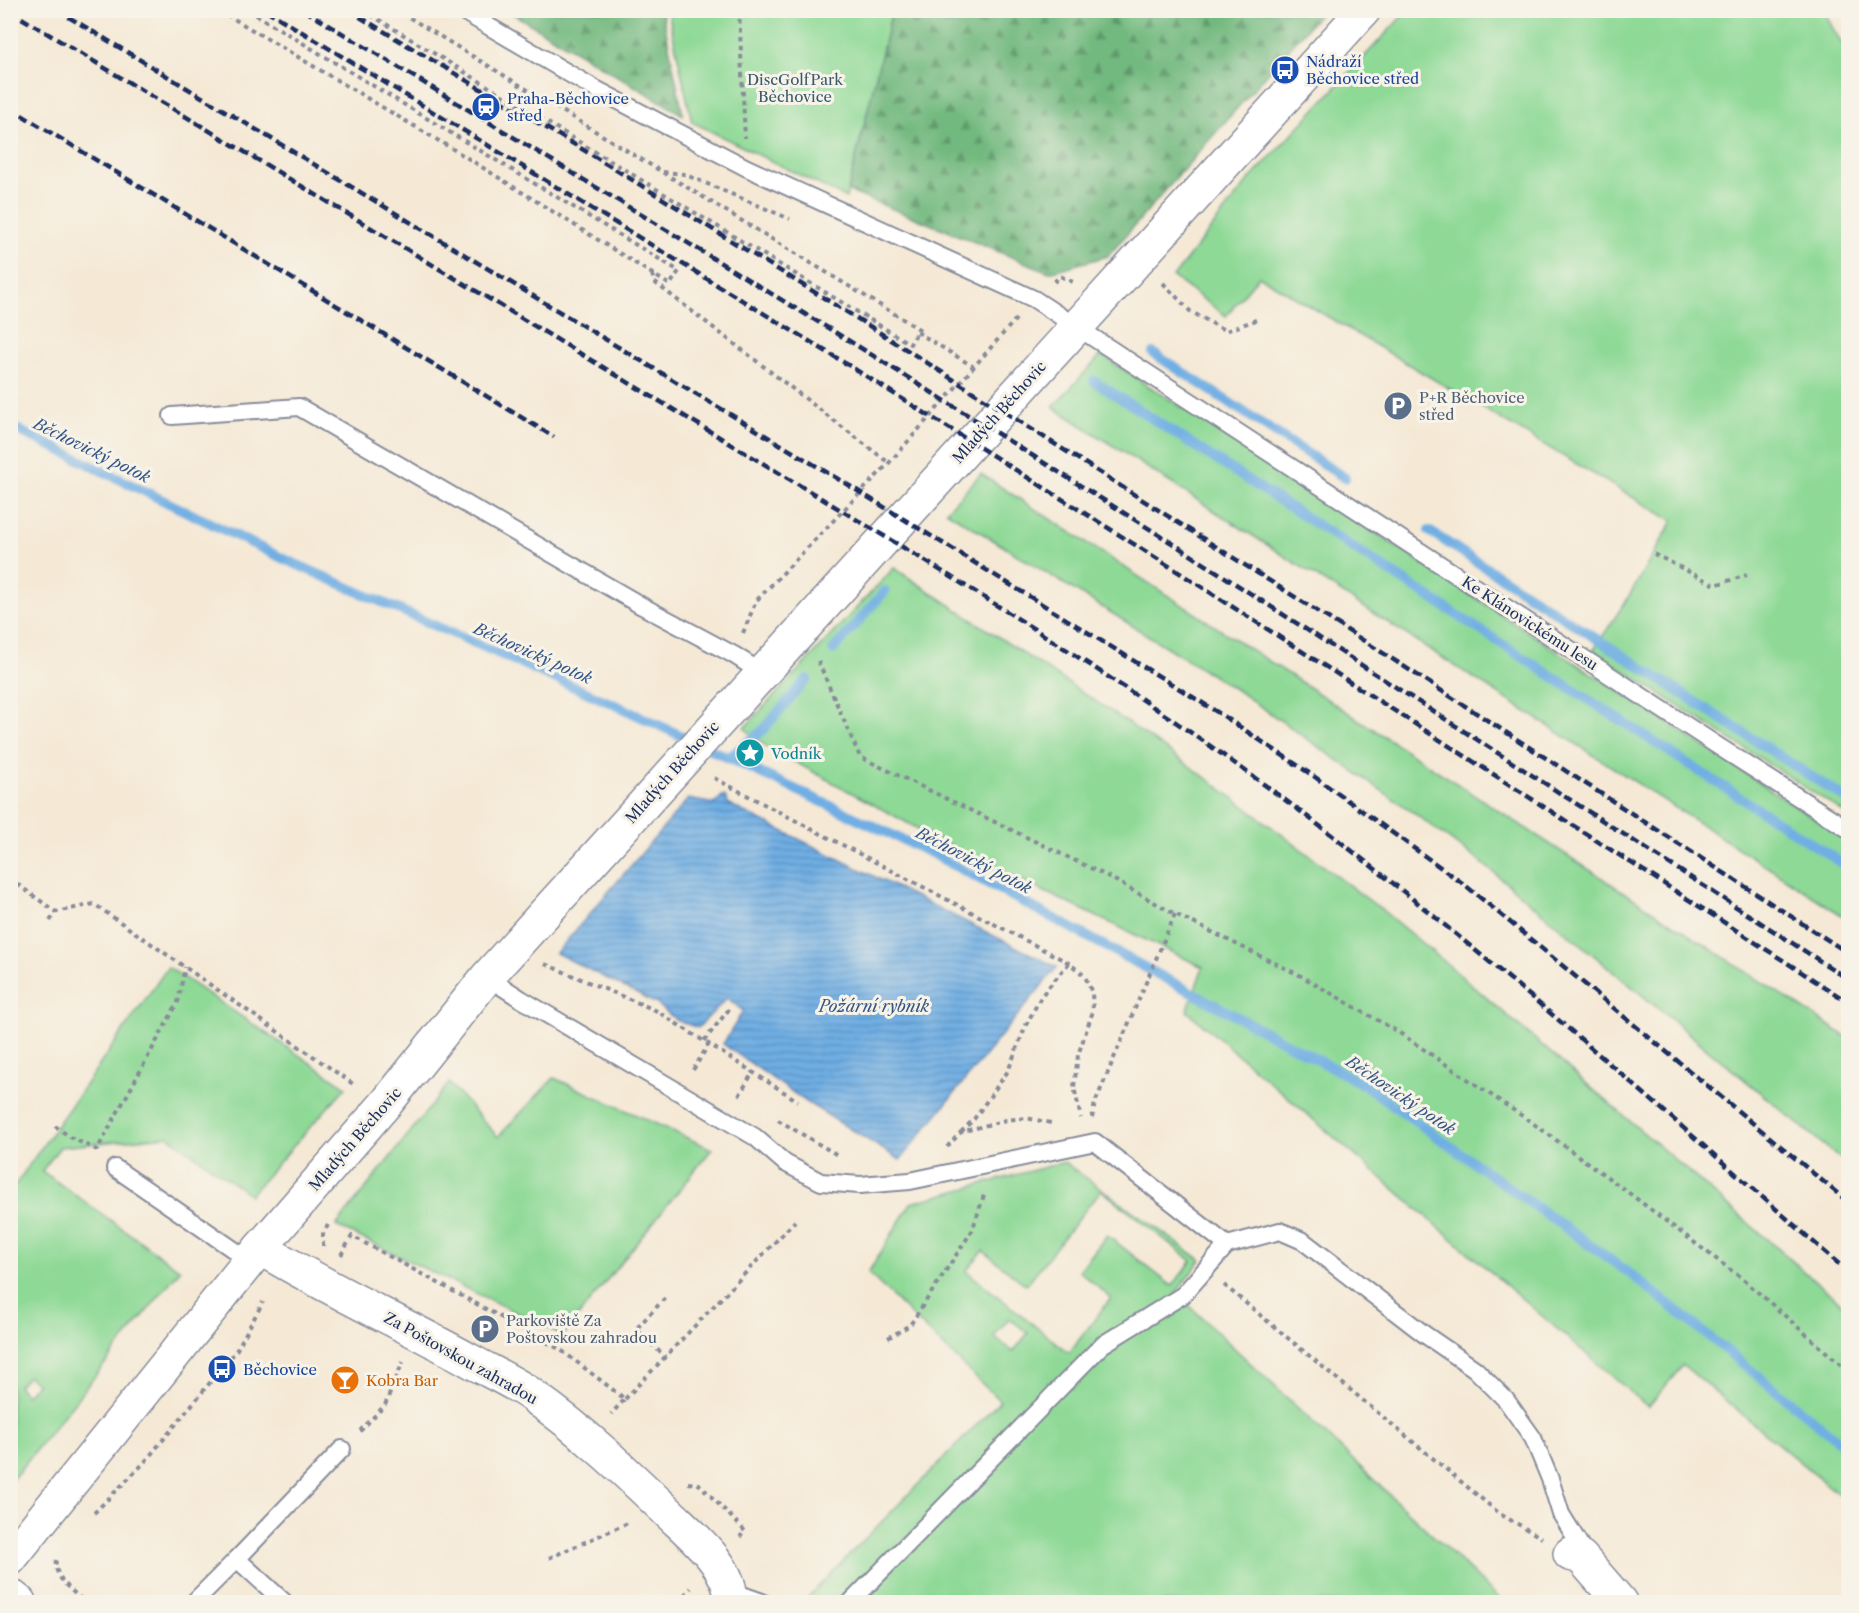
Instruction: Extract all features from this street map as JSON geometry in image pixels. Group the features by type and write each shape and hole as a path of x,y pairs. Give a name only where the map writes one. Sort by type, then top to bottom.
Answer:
{"street":[{"name":"Mladých Běchovic","path":"10,1559 255,1254 388,1101 487,976 1364,10"},
{"name":"Za Poštovskou zahradou","path":"255,1254 310,1278 417,1331 532,1395 619,1465 705,1548 716,1561 731,1597"},
{"path":"1577,1552 1620,1602"}],"lane":[{"name":"Ke Klánovickému lesu","path":"461,10 592,87 747,168 1034,299 1848,829"},
{"path":"172,416 299,407 762,673"},
{"path":"487,976 521,999 755,1137 785,1163 821,1182 860,1185 910,1181 1095,1142 1227,1245"},
{"path":"115,1168 255,1254"},
{"path":"851,1602 1102,1345 1183,1295 1227,1245 1280,1231 1303,1241 1424,1334 1475,1369 1506,1400 1533,1438 1577,1552"},
{"path":"194,1602 342,1449"},
{"path":"237,1558 284,1602"},
{"path":"731,1597 762,1602"}],"path":[{"path":"219,10 461,154 670,285 679,271 249,10"},
{"path":"363,10 910,344 919,329 397,10"},
{"path":"739,10 747,168"},
{"path":"652,274 654,282 889,464"},
{"path":"1159,278 1190,311 1226,331 1256,320"},
{"path":"756,601 889,464 1034,299"},
{"path":"917,332 974,367"},
{"path":"1654,554 1715,585 1747,575"},
{"path":"825,676 860,757 1107,876 1174,914 1301,976 1398,1032 1441,1059 1612,1180 1744,1280 1848,1371"},
{"path":"713,778 1069,963 1085,976 1092,993 1093,1011 1078,1055 1074,1087 1080,1115 1095,1142"},
{"path":"10,879 57,912"},
{"path":"50,921 57,912 94,904 359,1088"},
{"path":"1095,1142 1092,1118 1095,1103 1174,914"},
{"path":"539,962 655,1010 798,1101"},
{"path":"943,1151 974,1119 1008,1071 1026,1025 1042,995 1069,963"},
{"path":"56,1126 70,1137 97,1150 178,1002 185,967"},
{"path":"10,977 14,972"},
{"path":"10,985 16,989 10,998"},
{"path":"693,1070 706,1042 730,1008"},
{"path":"683,1064 702,1075"},
{"path":"739,1096 753,1072"},
{"path":"730,1091 749,1102"},
{"path":"769,1114 841,1157"},
{"path":"961,1132 1006,1120 1026,1118 1047,1121 1095,1142"},
{"path":"888,1338 910,1325 972,1232 987,1186"},
{"path":"625,1399 795,1221"},
{"path":"1205,1269 1500,1514 1577,1552"},
{"path":"93,1514 144,1463 236,1351 266,1298"},
{"path":"665,1298 636,1329 665,1357"},
{"path":"342,1449 385,1405 417,1331"},
{"path":"549,1558 636,1520"},
{"path":"57,1556 55,1563 62,1581 85,1602"}],"green space":[{"path":"892,10 1322,11 1108,256 1049,272 848,191"},
{"path":"508,11 662,11 683,115"},
{"name":"DiscGolfPark Běchovice","path":"668,11 892,11 846,198 692,122"},
{"path":"1407,11 1825,11 1848,54 1848,815 1593,651 1631,593 1673,521 1259,276 1226,316 1173,277 1249,180"},
{"path":"1101,355 1848,840 1848,919 1053,407"},
{"path":"981,474 1848,1038 1848,1165 1482,863 1411,811 1238,691 946,511"},
{"path":"894,568 1115,714 1212,782 1382,910 1848,1309 1848,1502 1683,1365 1648,1407 1187,1011 1203,967 963,853 767,747 744,728"},
{"path":"168,967 346,1087 250,1195 168,1136 60,1147 42,1171 180,1270 11,1481 11,1191","holes":["28,1376 37,1384 26,1395 18,1386"]},
{"path":"554,1078 712,1149 563,1335 336,1226 449,1083 498,1137"},
{"path":"1064,1162 1201,1260 1176,1293 1503,1602 803,1602 1000,1401 868,1273 911,1203","holes":["1101,1190 1192,1261 1172,1286 1107,1235 1079,1271 1111,1298 1069,1353 966,1271 983,1251 1026,1285","1009,1318 1028,1333 1013,1352 994,1337"]}],"water":[{"name":"Požární rybník","path":"722,796 725,796 728,804 1057,967 900,1160 808,1103 723,1044 743,1011 727,998 698,1028 676,1020 657,1004 556,953 688,799 715,804"}],"waterway":[{"path":"1153,353 1345,478"},
{"path":"1094,381 1848,867"},
{"name":"Běchovický potok","path":"10,426 284,559 622,708 933,854 1363,1084 1632,1275 1848,1448"},
{"path":"1429,531 1848,800"},
{"path":"833,650 885,591"},
{"path":"728,758 761,732 807,679"}],"railway":[{"path":"57,10 858,491 1222,715 1315,777 1465,885 1848,1202"},
{"path":"266,10 845,363 1169,566 1848,1002"},
{"path":"304,10 856,345 1180,548 1848,979"},
{"path":"348,10 587,152 871,327 1848,953"},
{"path":"10,11 909,551 1068,651 1172,720 1275,792 1459,937 1525,991 1848,1272"},
{"path":"10,108 554,437"}],"place":[{"name":"Nádraží Běchovice střed","path":"1285,70"},
{"name":"Praha-Běchovice střed","path":"486,107"},
{"name":"P+R Běchovice střed","path":"1398,406"},
{"name":"Vodník","path":"750,753"},
{"name":"Parkoviště Za Poštovskou zahradou","path":"485,1329"},
{"name":"Běchovice","path":"222,1369"},
{"name":"Kobra Bar","path":"345,1380"}]}
